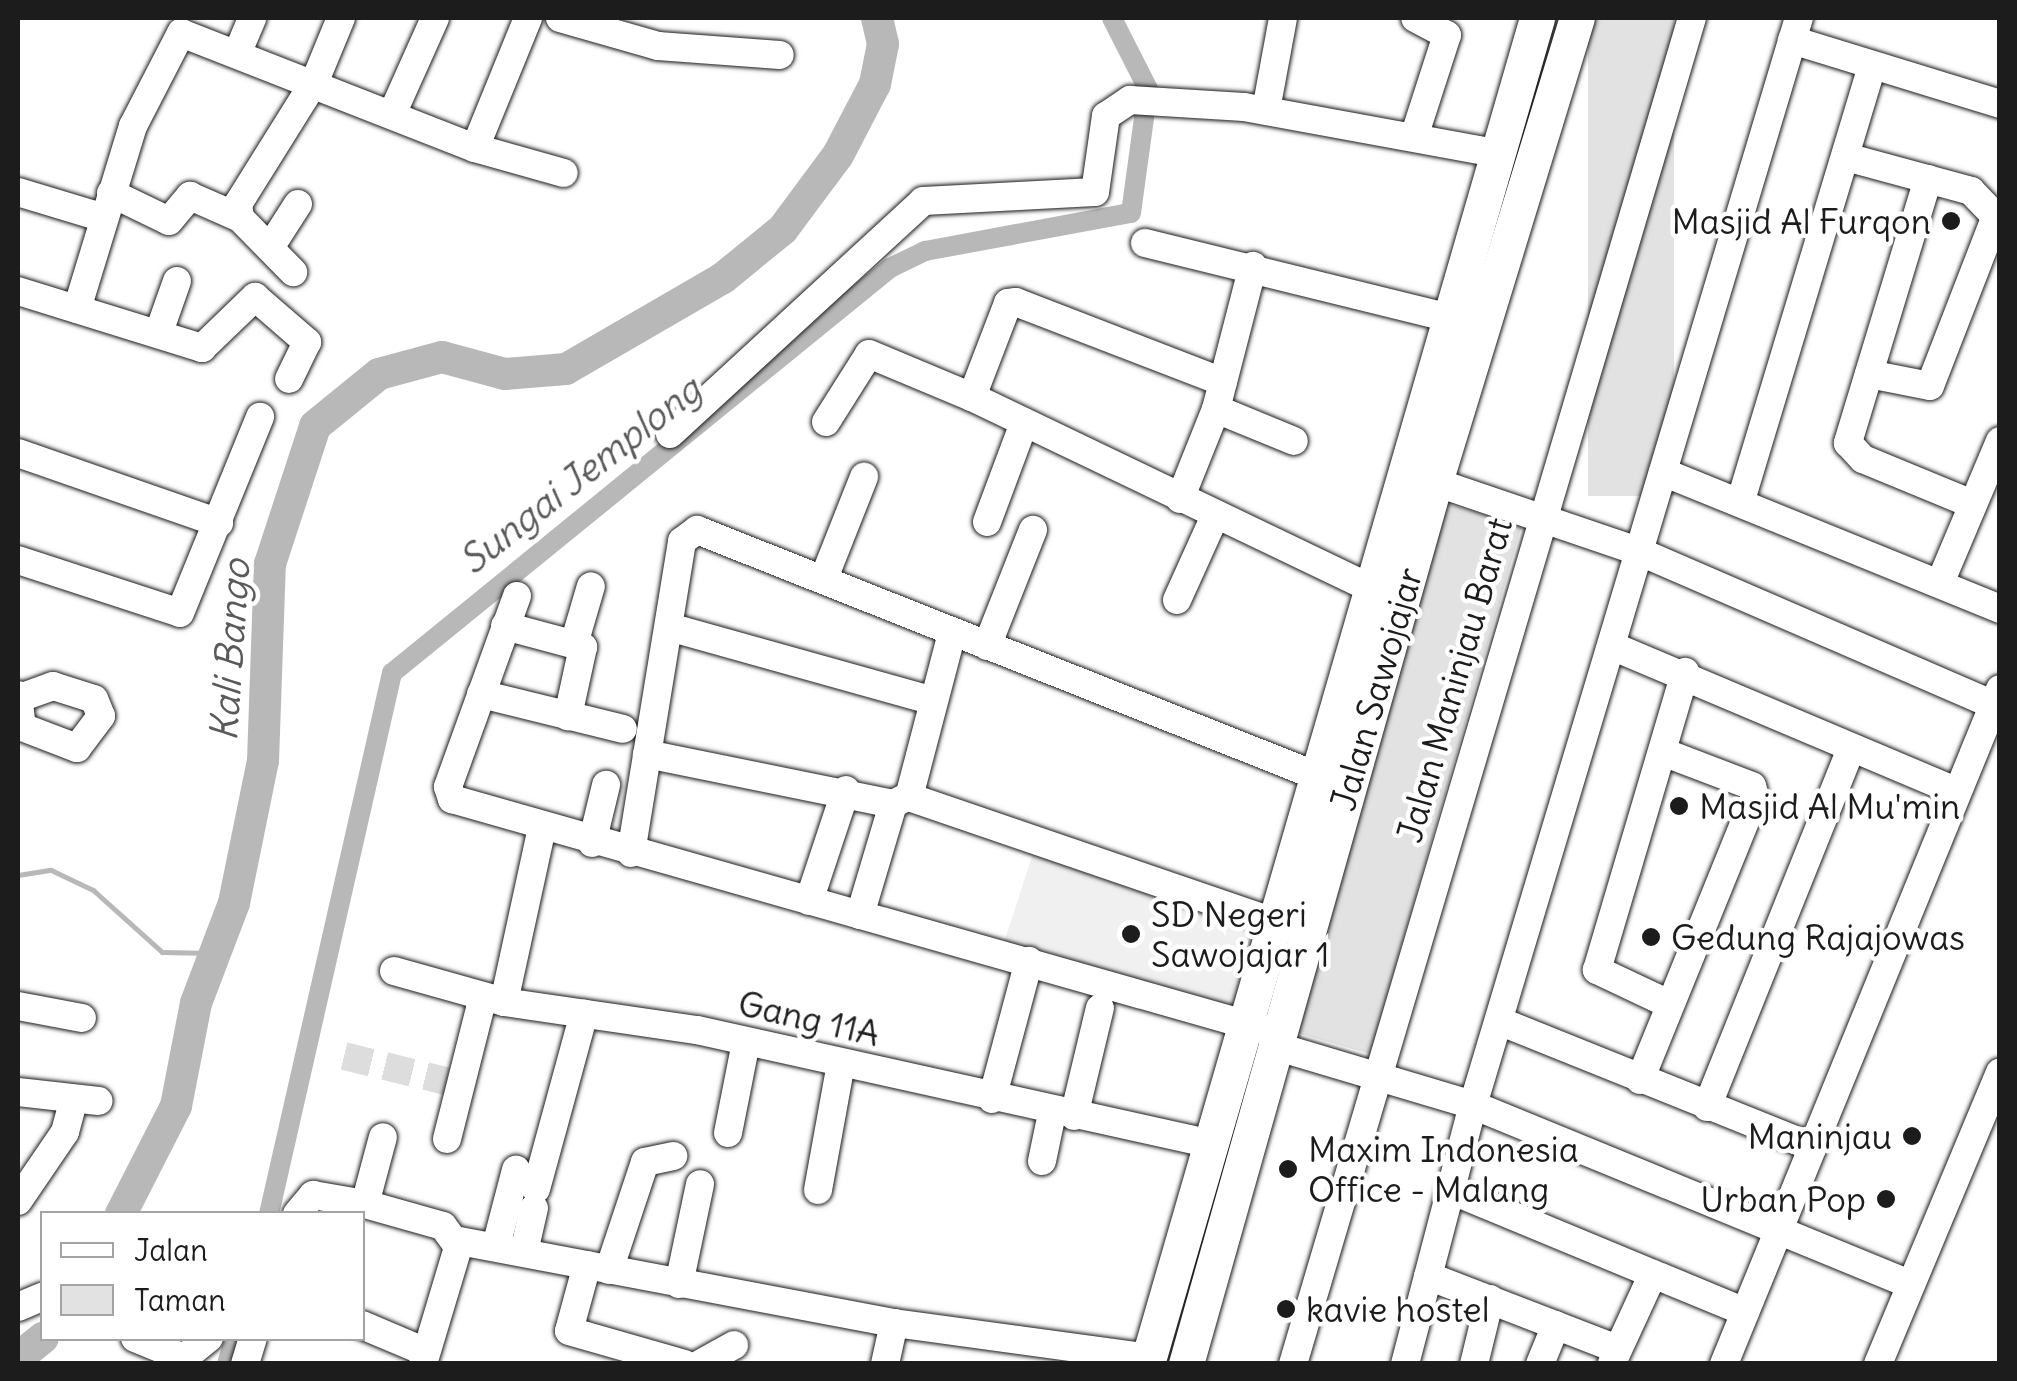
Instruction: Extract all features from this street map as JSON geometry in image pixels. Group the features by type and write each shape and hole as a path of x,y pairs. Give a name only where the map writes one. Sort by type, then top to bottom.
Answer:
{"main road":[{"name":"Jalan Sawojajar","path":"1186,1364 1264,1032 1435,482 1483,260 1494,153 1537,18"},
{"name":"Jalan Sawojajar","path":"1147,1361 1208,1143 1264,1032 1272,921 1373,589 1446,318 1483,260 1577,18"}],"street":[{"path":"237,54 252,18"},
{"path":"240,218 238,204 315,81 341,18"},
{"path":"394,112 435,18"},
{"path":"475,148 528,18"},
{"path":"560,18 658,46 780,55"},
{"path":"1266,110 1283,18"},
{"path":"1414,137 1447,36 1415,18"},
{"name":"Jalan Maninjau Barat","path":"1293,1364 1541,514 1692,18"},
{"path":"1406,1364 1473,1105 1796,29 1872,65 2000,104"},
{"path":"77,310 108,205 176,36 187,32 394,112 475,148 564,173"},
{"path":"1741,500 1872,65"},
{"path":"670,434 923,201 1095,192 1106,116 1130,100 1158,96 1266,110 1494,153"},
{"path":"1846,157 1980,196 1998,218 1930,386 1869,374"},
{"path":"1928,179 1850,451 1972,504"},
{"path":"18,192 108,205 169,221 186,195 240,218 272,246 292,272"},
{"path":"272,246 298,204"},
{"path":"1145,243 1253,266 1446,318"},
{"path":"1180,499 1220,396 1253,266"},
{"path":"159,332 177,281"},
{"path":"18,291 205,348 255,297 307,342 289,379"},
{"path":"972,398 1008,303 1016,302 1220,396 1294,440"},
{"path":"826,422 869,354 972,398 1214,518 1373,589"},
{"path":"18,560 180,613 260,417"},
{"path":"986,522 1024,423"},
{"path":"1940,583 2000,441"},
{"path":"18,452 219,522"},
{"path":"1663,472 1741,500 2000,609"},
{"path":"824,578 864,477"},
{"path":"1435,482 1541,514 1638,551 1997,701 1955,791 1724,1364"},
{"path":"1176,600 1214,518"},
{"path":"631,853 682,541 696,530 1317,776"},
{"path":"986,646 1033,530"},
{"path":"574,644 591,586"},
{"path":"517,596 448,794 592,843 860,914 1264,1032 1473,1105 1909,1284"},
{"path":"505,626 583,647 568,716"},
{"path":"669,627 931,700"},
{"path":"860,914 901,801 952,634"},
{"path":"1612,646 1685,672 1955,791"},
{"path":"1669,1004 1597,970 1685,672"},
{"path":"481,694 623,730"},
{"path":"1707,1107 1851,748"},
{"path":"1640,1080 1755,791 1662,752"},
{"path":"647,754 901,801 1272,921"},
{"path":"592,843 606,785"},
{"path":"809,900 846,790"},
{"path":"447,1139 494,999 542,828"},
{"path":"992,1099 1029,962"},
{"name":"Gang 11A","path":"394,970 494,999 746,1042 992,1099 1208,1143"},
{"path":"18,1006 82,1018"},
{"path":"1042,1161 1100,1008"},
{"path":"524,1252 529,1189 584,1012"},
{"path":"1499,1022 1812,1147"},
{"path":"728,1133 746,1042"},
{"path":"818,1190 841,1064"},
{"path":"1878,1364 1998,1081"},
{"path":"18,1092 86,1100 18,1201"},
{"path":"365,1204 383,1137"},
{"path":"673,1156 645,1162 569,1331 684,1364"},
{"path":"679,1284 700,1184"},
{"path":"496,1246 529,1189"},
{"path":"1453,1191 1745,1312"},
{"path":"299,1211 314,1195 365,1204 443,1226 456,1244"},
{"path":"456,1244 496,1246 894,1324 1147,1361"},
{"path":"365,1327 425,1358 456,1244"},
{"path":"1428,1276 1556,1325 1614,1356 1653,1274"},
{"path":"1474,1364 1490,1299"},
{"path":"886,1364 894,1324"},
{"path":"1540,1364 1556,1325"},
{"path":"142,1341 184,1358 205,1341"},
{"path":"700,1364 734,1345"}],"shaded area":[{"name":"SD Negeri Sawojajar 1","path":"1036,844 1261,917 1227,1022 1002,949"}],"green space":[{"path":"1588,18 1674,18 1674,496 1588,496"},
{"path":"1444,503 1522,525 1370,1054 1292,1032"}],"waterway":[{"name":"Kali Bango","path":"123,1211 176,1106 196,1003 234,903 263,761 270,564 315,426 379,374 442,357 505,374 566,369 723,278 783,229 838,155 875,84 883,44 877,18"},
{"name":"Sungai Jemplong","path":"270,1211 392,673 890,268 925,251 1131,213 1148,89 1112,18"},
{"path":"1494,230 1540,78"},
{"path":"18,875 51,870 93,890 162,952 213,953"},
{"path":"1193,1277 1218,1181"},
{"name":"Kali Bango","path":"18,1358 40,1340"},
{"name":"Sungai Jemplong","path":"227,1364 234,1341"}],"tunnel":[{"path":"344,1056 462,1085"}],"place":[{"name":"Masjid Al Furqon","path":"1951,221"},
{"name":"Masjid Al Mu'min","path":"1679,806"},
{"name":"SD Negeri Sawojajar 1","path":"1131,934"},
{"name":"Gedung Rajajowas","path":"1651,937"},
{"name":"Maninjau","path":"1912,1136"},
{"name":"Maxim Indonesia Office - Malang","path":"1288,1169"},
{"name":"Urban Pop","path":"1886,1199"},
{"name":"kavie hostel","path":"1286,1309"}]}
